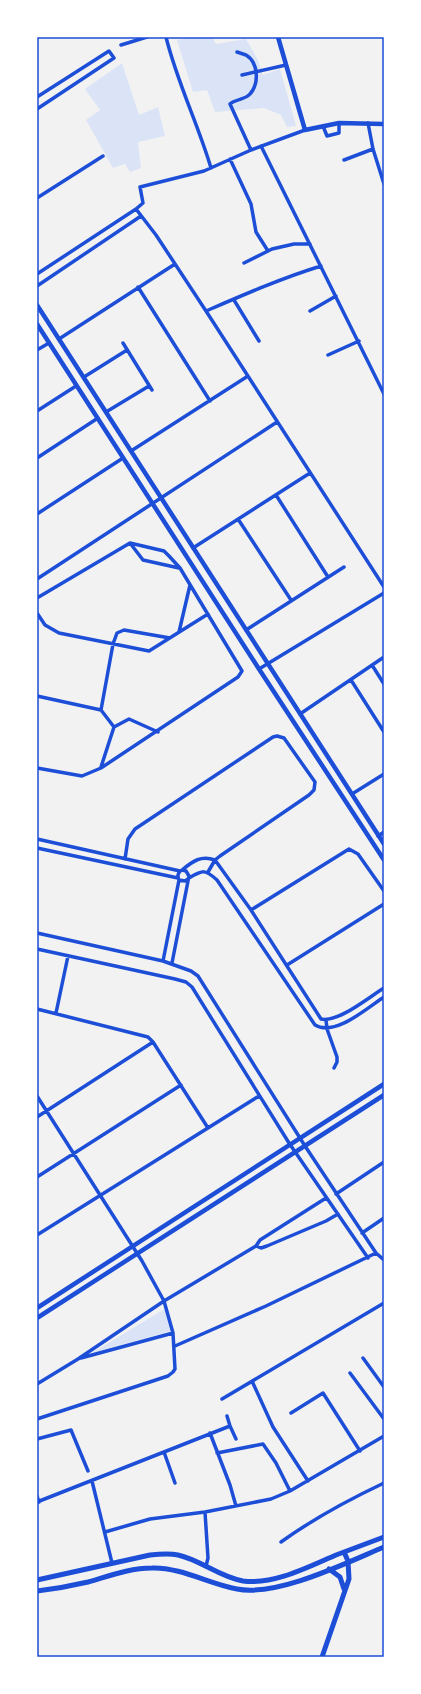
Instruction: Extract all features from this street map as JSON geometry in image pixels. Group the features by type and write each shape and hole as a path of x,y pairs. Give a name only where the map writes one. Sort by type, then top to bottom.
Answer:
{"main road":[{"path":"37,1580 112,1563 165,1554 177,1554 234,1579 253,1581 272,1579 300,1570 384,1537"},
{"path":"37,1591 86,1582 127,1570 151,1568 167,1569 237,1589 258,1591 279,1587 348,1562 384,1547"},
{"path":"322,1657 349,1579 348,1562 344,1552"},
{"path":"329,1569 337,1574 342,1581 344,1594"}],"street":[{"path":"120,45 147,37"},
{"path":"166,37 173,65 200,132 211,168"},
{"path":"278,37 305,130"},
{"path":"37,97 109,51 114,58 37,109"},
{"path":"237,52 250,59 257,72 256,82 250,94 230,104 251,150"},
{"path":"242,75 286,65"},
{"path":"57,84 62,92"},
{"path":"368,122 373,150 384,184"},
{"path":"37,274 136,209 143,203 140,187 211,168 251,150 305,130 338,123 368,122 384,124"},
{"path":"323,126 327,136 339,133 338,123"},
{"path":"262,146 384,394"},
{"path":"344,160 373,150"},
{"path":"37,198 103,156"},
{"path":"230,159 251,204 256,232 268,251"},
{"path":"136,209 206,311 384,587"},
{"path":"37,286 141,216"},
{"path":"244,263 268,251 294,244 310,244"},
{"path":"59,339 174,264"},
{"path":"206,311 284,277 321,266"},
{"path":"138,287 210,401"},
{"path":"310,311 336,296"},
{"path":"234,300 259,341"},
{"path":"37,305 384,844"},
{"path":"37,324 152,504 384,860"},
{"path":"328,355 359,341"},
{"path":"37,350 49,342"},
{"path":"106,412 150,388 123,343"},
{"path":"84,378 127,350"},
{"path":"131,451 248,376"},
{"path":"37,411 76,386"},
{"path":"37,458 98,418"},
{"path":"37,579 277,422"},
{"path":"37,514 123,458"},
{"path":"194,548 310,473"},
{"path":"276,495 328,577"},
{"path":"238,519 291,600"},
{"path":"130,543 143,560 180,568"},
{"path":"37,598 130,543 164,551 180,568 242,669 242,674 238,677 158,732 101,768 82,776 37,768"},
{"path":"246,630 344,567"},
{"path":"179,632 190,585"},
{"path":"259,669 384,593"},
{"path":"37,613 45,625 50,629 149,651 208,614"},
{"path":"100,710 113,644 117,633 120,631 170,638"},
{"path":"300,714 384,657"},
{"path":"372,665 384,684"},
{"path":"351,680 384,732"},
{"path":"37,696 100,710 114,727"},
{"path":"114,727 131,720 158,732"},
{"path":"101,768 114,727"},
{"path":"125,859 128,838 135,829 273,738 277,736 284,738 315,782 312,793 215,860 208,872"},
{"path":"352,794 384,774"},
{"path":"378,836 384,832"},
{"path":"37,839 188,872 188,879 172,963"},
{"path":"37,848 183,881 198,873 204,871 208,872 217,880 311,1021 319,1028 327,1029 339,1026 384,997"},
{"path":"252,910 346,850 352,850 358,854 384,891"},
{"path":"163,961 179,879 178,875 194,860 204,857 215,860 252,910 319,1018 326,1020 336,1018 384,988"},
{"path":"287,965 384,904"},
{"path":"37,932 172,963 191,971 198,976 336,1194 377,1255 384,1260"},
{"path":"37,949 186,982 192,987 290,1145 368,1258"},
{"path":"56,1013 68,956"},
{"path":"37,1009 148,1037 153,1042 208,1128"},
{"path":"326,1020 327,1029 337,1057 337,1064 334,1068"},
{"path":"37,1116 153,1042"},
{"path":"37,1308 384,1084"},
{"path":"37,1176 180,1085"},
{"path":"37,1318 384,1095"},
{"path":"37,1096 137,1254 164,1301 175,1346 175,1369 170,1375 37,1418"},
{"path":"37,1235 259,1096"},
{"path":"336,1194 384,1162"},
{"path":"37,1384 78,1359 164,1301 256,1246 260,1240 326,1198"},
{"path":"256,1246 261,1248 267,1246 326,1221 338,1214"},
{"path":"362,1233 384,1218"},
{"path":"175,1346 377,1255"},
{"path":"222,1399 384,1303"},
{"path":"78,1359 173,1333"},
{"path":"362,1358 384,1387"},
{"path":"350,1373 384,1419"},
{"path":"252,1381 273,1427 308,1481"},
{"path":"291,1413 323,1393 360,1451"},
{"path":"227,1416 236,1438"},
{"path":"37,1496 38,1502 92,1482 230,1426"},
{"path":"37,1439 71,1430 88,1471"},
{"path":"210,1434 230,1485 236,1506"},
{"path":"105,1532 150,1519 205,1512 271,1499 308,1481 384,1436"},
{"path":"217,1453 263,1444 276,1463 290,1491"},
{"path":"164,1452 175,1483"},
{"path":"92,1482 112,1563"},
{"path":"281,1542 298,1529 359,1495 384,1483"},
{"path":"205,1512 208,1558 206,1566"}],"shaded area":[{"path":"193,37 212,37 216,44 246,39 258,60 263,75 280,69 296,126 287,127 281,115 264,108 215,112 207,90 193,92 177,40"},
{"path":"122,63 139,115 158,107 165,136 138,142 141,168 130,172 125,164 113,168 86,120 100,110 85,89"},
{"path":"166,1308 171,1331 92,1353"}]}
